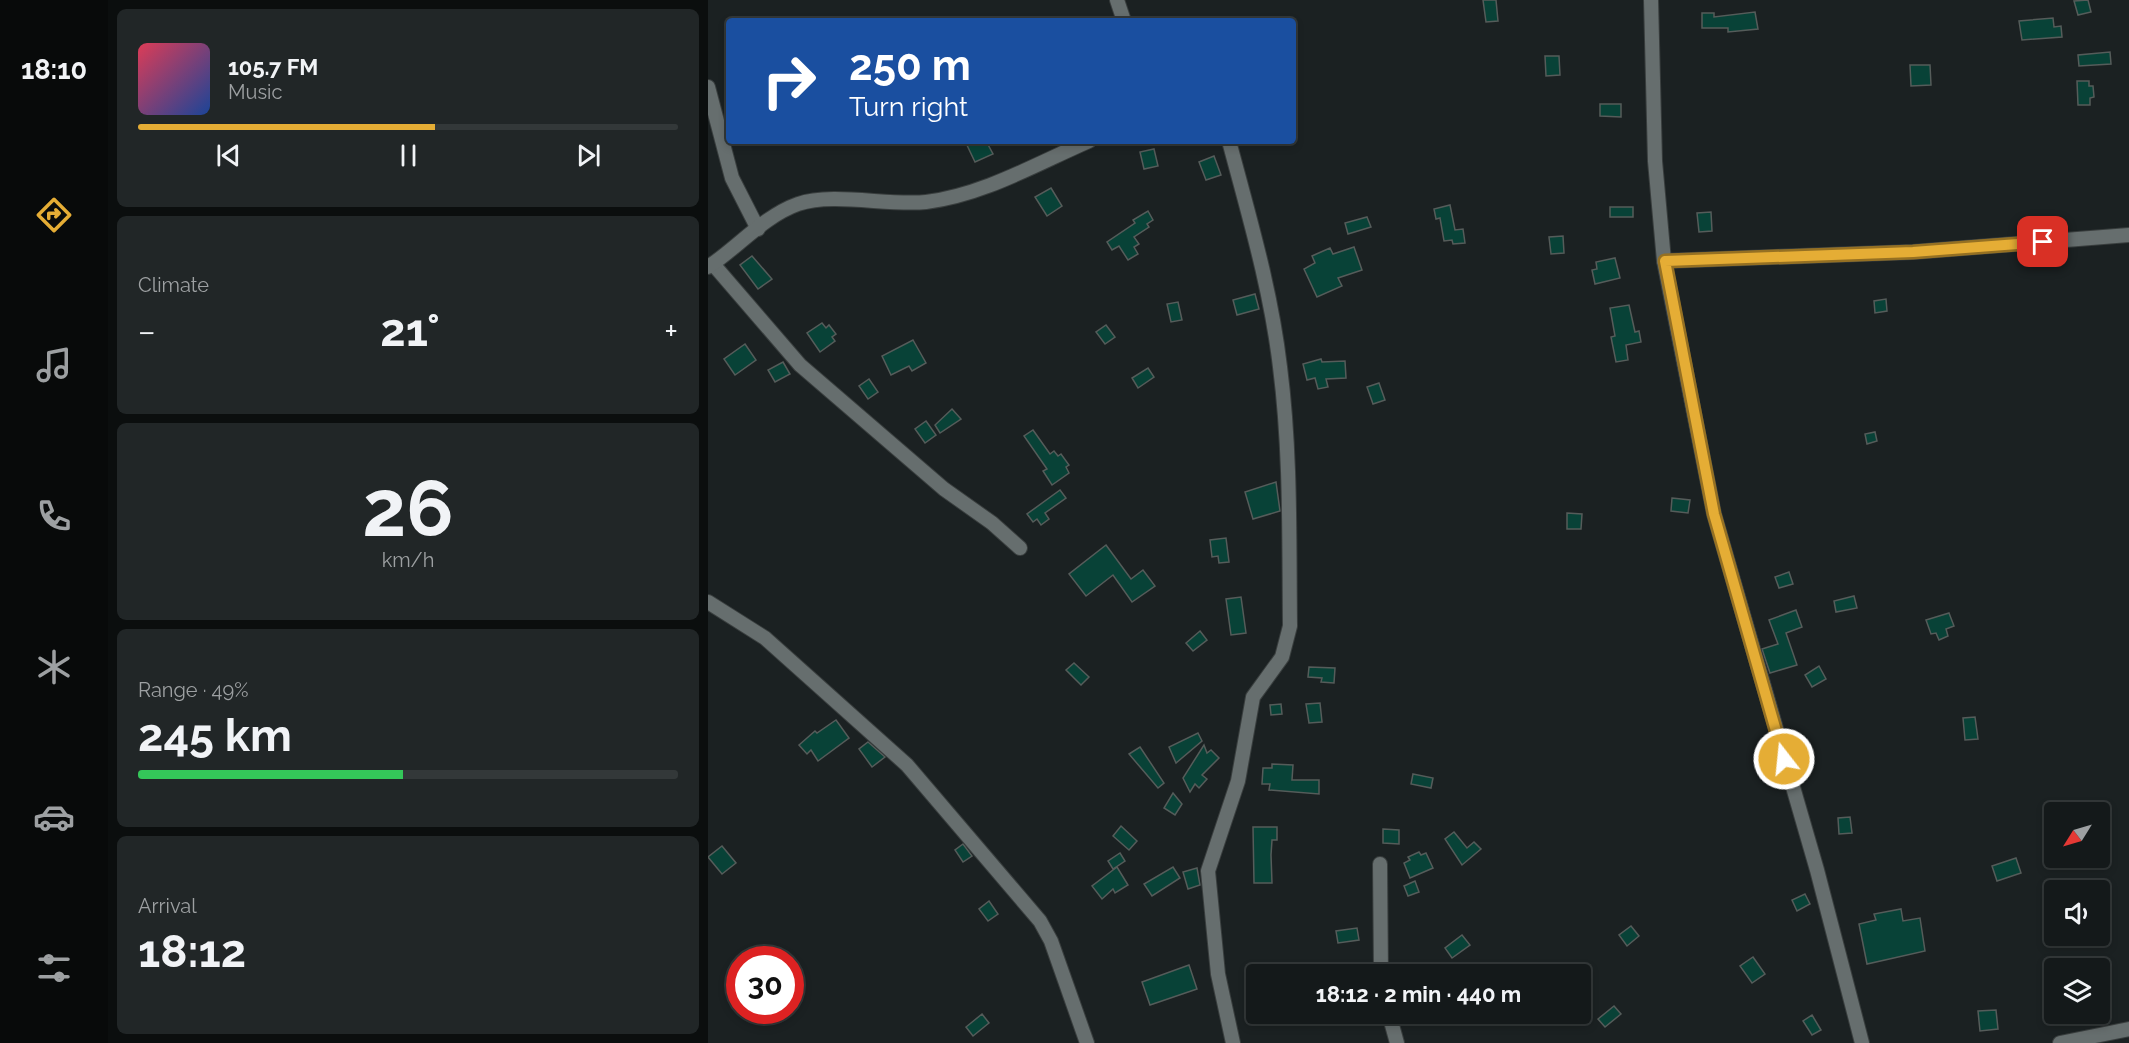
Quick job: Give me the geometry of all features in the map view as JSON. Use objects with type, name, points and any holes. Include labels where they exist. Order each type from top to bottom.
[{"type":"street","points":[[1116,0],[1123,18]]},
{"type":"street","points":[[1651,0],[1655,161],[1665,261],[1714,514],[1817,870],[1862,1043]]},
{"type":"street","points":[[708,87],[732,178],[758,229]]},
{"type":"street","points":[[1020,548],[992,523],[944,489],[800,365],[710,266],[758,229],[798,204],[817,201],[923,202],[946,199],[992,185],[1082,144]]},
{"type":"street","points":[[1230,144],[1254,228],[1280,366],[1286,431],[1290,626],[1282,657],[1253,697],[1238,781],[1208,871],[1218,974],[1233,1043]]},
{"type":"street","points":[[1665,261],[1913,252],[2129,235]]},
{"type":"street","points":[[708,602],[765,638],[908,765],[1040,921],[1051,941],[1087,1043]]},
{"type":"street","points":[[1380,864],[1381,964]]},
{"type":"street","points":[[1392,1024],[1397,1043]]},
{"type":"street","points":[[2060,1043],[2115,1038],[2129,1029]]},
{"type":"building","points":[[1483,0],[1496,0],[1498,21],[1486,22]]},
{"type":"building","points":[[2088,0],[2091,12],[2078,15],[2074,1]]},
{"type":"building","points":[[1755,12],[1758,29],[1728,32],[1728,28],[1702,28],[1702,13],[1714,13],[1714,17]]},
{"type":"building","points":[[2053,18],[2054,27],[2061,26],[2062,37],[2022,40],[2019,21]]},
{"type":"building","points":[[2110,52],[2111,64],[2079,66],[2078,55]]},
{"type":"building","points":[[1545,56],[1559,56],[1560,75],[1546,76]]},
{"type":"building","points":[[1910,65],[1930,65],[1931,85],[1911,86]]},
{"type":"building","points":[[2077,81],[2089,81],[2089,86],[2093,86],[2094,97],[2090,98],[2090,105],[2078,105]]},
{"type":"building","points":[[1600,104],[1621,104],[1621,117],[1600,116]]},
{"type":"building","points":[[966,144],[988,144],[993,154],[975,162]]},
{"type":"building","points":[[1154,149],[1158,166],[1144,169],[1140,152]]},
{"type":"building","points":[[1214,156],[1221,175],[1206,180],[1199,162]]},
{"type":"building","points":[[1051,188],[1062,206],[1047,216],[1035,197]]},
{"type":"building","points":[[1450,205],[1455,230],[1463,229],[1465,243],[1453,244],[1452,240],[1444,241],[1440,218],[1436,219],[1434,209]]},
{"type":"building","points":[[1610,207],[1633,207],[1633,217],[1610,217]]},
{"type":"building","points":[[1148,211],[1153,220],[1147,224],[1149,227],[1134,237],[1139,244],[1134,247],[1138,254],[1128,260],[1119,246],[1112,250],[1107,242],[1135,223],[1133,220]]},
{"type":"building","points":[[1711,212],[1712,231],[1699,232],[1697,213]]},
{"type":"building","points":[[1367,217],[1371,227],[1348,234],[1345,223]]},
{"type":"building","points":[[1563,236],[1564,253],[1551,254],[1549,237]]},
{"type":"building","points":[[1354,247],[1362,270],[1338,278],[1342,286],[1317,297],[1304,269],[1315,263],[1312,256],[1330,248],[1333,254]]},
{"type":"building","points":[[752,256],[772,279],[758,289],[740,265]]},
{"type":"building","points":[[1615,258],[1620,278],[1595,284],[1592,270],[1597,269],[1596,262]]},
{"type":"building","points":[[1255,294],[1259,309],[1237,315],[1233,300]]},
{"type":"building","points":[[1886,299],[1887,311],[1875,313],[1874,301]]},
{"type":"building","points":[[1178,302],[1182,320],[1171,322],[1167,304]]},
{"type":"building","points":[[1629,305],[1635,332],[1639,331],[1641,342],[1626,345],[1628,360],[1616,362],[1611,337],[1615,336],[1610,308]]},
{"type":"building","points":[[822,323],[826,328],[829,325],[836,334],[832,337],[835,341],[820,352],[807,333]]},
{"type":"building","points":[[1106,325],[1115,337],[1105,344],[1096,332]]},
{"type":"building","points":[[913,340],[926,363],[912,371],[909,366],[891,375],[882,356]]},
{"type":"building","points":[[745,344],[756,360],[735,375],[724,359]]},
{"type":"building","points":[[1321,359],[1322,362],[1345,361],[1346,378],[1326,379],[1328,387],[1318,389],[1315,378],[1307,380],[1303,364]]},
{"type":"building","points":[[783,362],[790,374],[775,382],[768,370]]},
{"type":"building","points":[[1148,368],[1154,377],[1138,388],[1132,378]]},
{"type":"building","points":[[869,379],[878,392],[868,399],[859,386]]},
{"type":"building","points":[[1379,383],[1385,400],[1373,404],[1367,387]]},
{"type":"building","points":[[952,409],[961,419],[940,433],[935,425]]},
{"type":"building","points":[[926,421],[936,435],[925,443],[915,429]]},
{"type":"building","points":[[1033,430],[1050,454],[1054,451],[1058,456],[1061,454],[1069,465],[1066,467],[1069,473],[1052,485],[1043,471],[1047,469],[1024,436]]},
{"type":"building","points":[[1875,432],[1877,441],[1867,444],[1865,434]]},
{"type":"building","points":[[1276,482],[1280,511],[1253,519],[1245,492]]},
{"type":"building","points":[[1060,490],[1066,498],[1045,513],[1049,519],[1041,525],[1037,519],[1033,522],[1027,514]]},
{"type":"building","points":[[1672,498],[1690,500],[1688,513],[1671,511]]},
{"type":"building","points":[[1567,513],[1582,514],[1581,529],[1567,529]]},
{"type":"building","points":[[1226,538],[1229,562],[1219,563],[1218,556],[1212,557],[1210,540]]},
{"type":"building","points":[[1106,545],[1131,579],[1143,570],[1155,586],[1132,602],[1113,575],[1086,596],[1069,574]]},
{"type":"building","points":[[1789,572],[1793,584],[1779,588],[1775,577]]},
{"type":"building","points":[[1854,596],[1857,608],[1836,612],[1834,601]]},
{"type":"building","points":[[1241,597],[1246,633],[1231,635],[1226,599]]},
{"type":"building","points":[[1796,610],[1802,627],[1786,633],[1797,665],[1770,673],[1762,649],[1778,644],[1769,620]]},
{"type":"building","points":[[1949,613],[1954,626],[1946,629],[1948,636],[1939,640],[1936,633],[1931,634],[1926,620]]},
{"type":"building","points":[[1200,631],[1207,640],[1193,651],[1186,643]]},
{"type":"building","points":[[1074,663],[1089,677],[1081,685],[1066,670]]},
{"type":"building","points":[[1819,666],[1826,679],[1812,687],[1805,675]]},
{"type":"building","points":[[1309,667],[1335,668],[1334,683],[1321,682],[1322,678],[1308,677]]},
{"type":"building","points":[[1320,703],[1322,722],[1309,723],[1306,704]]},
{"type":"building","points":[[1281,704],[1282,714],[1271,715],[1270,705]]},
{"type":"building","points":[[1975,717],[1978,739],[1965,740],[1963,718]]},
{"type":"building","points":[[836,720],[849,738],[818,761],[811,750],[807,754],[799,745],[815,731],[817,733]]},
{"type":"building","points":[[1198,733],[1202,741],[1176,763],[1169,747]]},
{"type":"building","points":[[868,742],[885,757],[872,767],[859,749]]},
{"type":"building","points":[[1204,745],[1207,753],[1211,750],[1219,758],[1202,775],[1207,779],[1199,788],[1195,784],[1190,792],[1183,778]]},
{"type":"building","points":[[1140,747],[1164,783],[1158,788],[1129,754]]},
{"type":"building","points":[[1272,764],[1293,765],[1292,780],[1319,780],[1319,794],[1269,790],[1270,784],[1262,784],[1263,768],[1272,768]]},
{"type":"building","points":[[1413,774],[1433,778],[1431,788],[1411,784]]},
{"type":"building","points":[[1173,793],[1182,804],[1175,815],[1164,808]]},
{"type":"building","points":[[1850,817],[1852,833],[1839,834],[1838,818]]},
{"type":"building","points":[[1121,826],[1137,841],[1129,850],[1113,836]]},
{"type":"building","points":[[1253,827],[1277,827],[1277,840],[1272,840],[1272,883],[1254,883]]},
{"type":"building","points":[[1383,829],[1399,830],[1399,844],[1383,843]]},
{"type":"building","points":[[1454,832],[1467,848],[1474,842],[1481,849],[1462,865],[1445,839]]},
{"type":"building","points":[[963,844],[972,856],[963,862],[955,850]]},
{"type":"building","points":[[722,846],[736,863],[722,874],[708,857]]},
{"type":"building","points":[[1419,852],[1421,855],[1426,853],[1433,868],[1410,878],[1404,863],[1410,860],[1408,857]]},
{"type":"building","points":[[1120,853],[1125,861],[1113,869],[1108,861]]},
{"type":"building","points":[[2016,858],[2021,873],[1997,881],[1992,866]]},
{"type":"building","points":[[1117,867],[1128,885],[1115,893],[1113,889],[1102,899],[1092,886]]},
{"type":"building","points":[[1173,867],[1180,878],[1152,896],[1144,884]]},
{"type":"building","points":[[1197,868],[1200,885],[1188,889],[1183,872]]},
{"type":"building","points":[[1415,881],[1419,892],[1408,896],[1404,886]]},
{"type":"building","points":[[1805,894],[1810,904],[1797,911],[1792,900]]},
{"type":"building","points":[[989,901],[998,914],[988,921],[979,909]]},
{"type":"building","points":[[1901,909],[1903,921],[1920,918],[1925,951],[1867,964],[1859,924],[1876,920],[1874,914]]},
{"type":"building","points":[[1631,926],[1639,936],[1627,946],[1619,935]]},
{"type":"building","points":[[1357,928],[1359,940],[1338,943],[1336,931]]},
{"type":"building","points":[[1462,935],[1470,945],[1452,958],[1445,948]]},
{"type":"building","points":[[1753,957],[1765,974],[1752,983],[1740,966]]},
{"type":"building","points":[[1189,965],[1197,989],[1150,1005],[1142,982]]},
{"type":"building","points":[[1614,1006],[1621,1014],[1605,1027],[1598,1019]]},
{"type":"building","points":[[1996,1010],[1998,1029],[1980,1031],[1978,1011]]},
{"type":"building","points":[[982,1014],[989,1023],[973,1036],[966,1027]]},
{"type":"building","points":[[1812,1015],[1821,1030],[1812,1035],[1803,1021]]},
{"type":"route","points":[[1784,759],[1714,514],[1671,304],[1665,261],[1913,252],[2043,242]]}]
